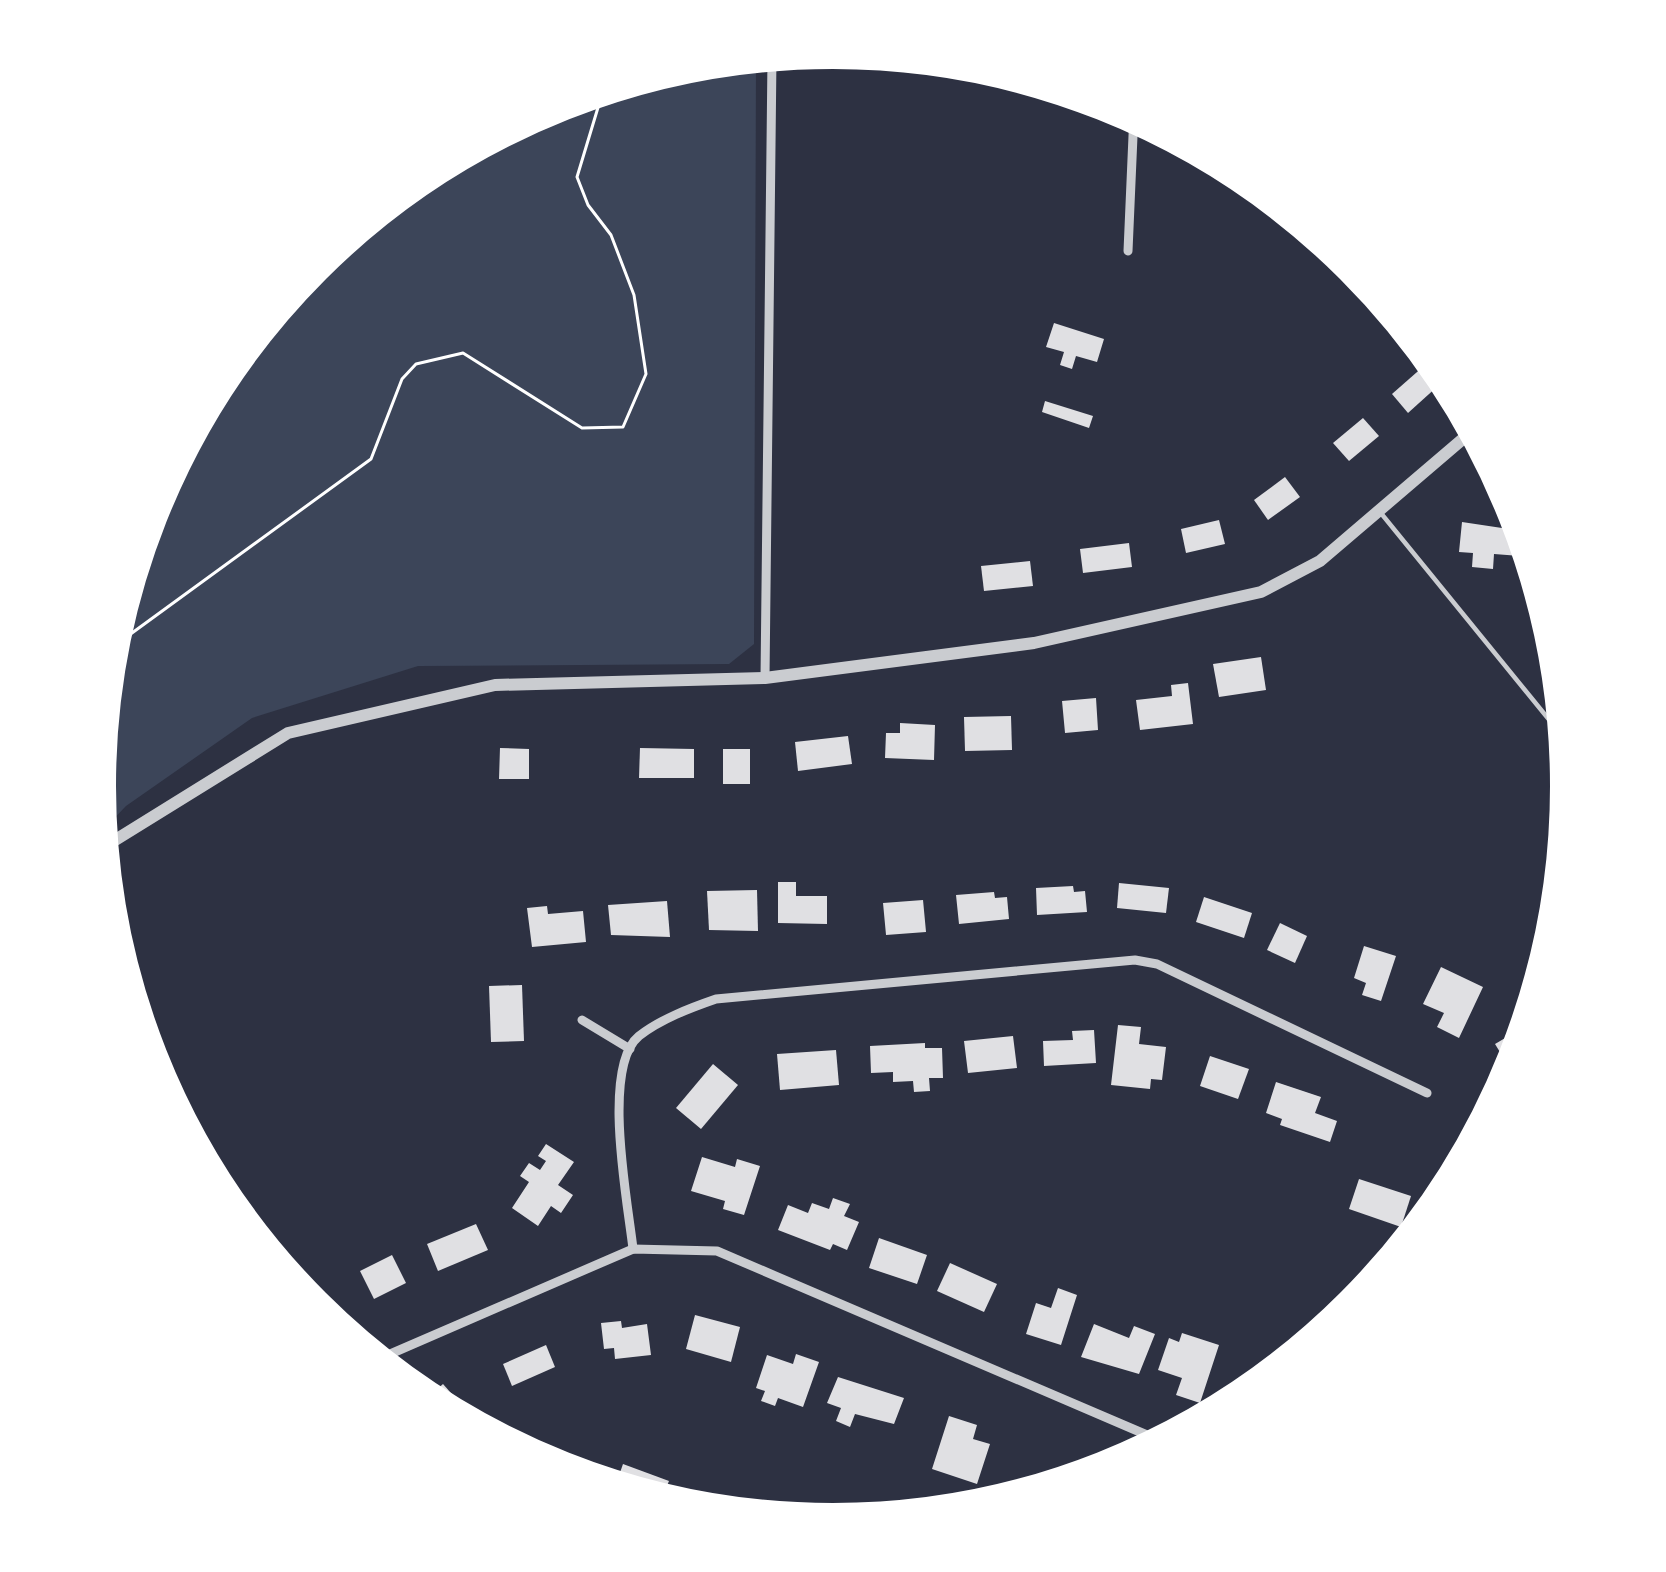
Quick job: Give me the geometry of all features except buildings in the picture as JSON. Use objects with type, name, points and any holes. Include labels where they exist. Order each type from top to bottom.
[{"type":"street","points":[[765,678],[772,69]]},
{"type":"street","points":[[1128,251],[1133,132]]},
{"type":"street","points":[[116,840],[289,733],[495,685],[765,678],[1034,643],[1261,592],[1321,561],[1464,439]]},
{"type":"street","points":[[633,1249],[619,1099],[630,1049],[636,1038],[686,1009],[716,999],[1135,960],[1157,964],[1427,1094]]},
{"type":"street","points":[[582,1020],[630,1049]]},
{"type":"street","points":[[391,1354],[633,1249],[717,1251],[1146,1434]]},
{"type":"lane","points":[[1380,512],[1549,720]]},
{"type":"path","points":[[130,635],[371,459],[402,379],[416,364],[463,353],[582,428],[623,427],[646,374],[634,296],[611,236],[588,205],[577,177],[599,105]]},
{"type":"shaded area","points":[[756,71],[754,644],[729,664],[418,666],[252,718],[114,818],[119,692],[151,555],[209,426],[292,311],[395,215],[473,162],[515,140],[647,91]]}]
